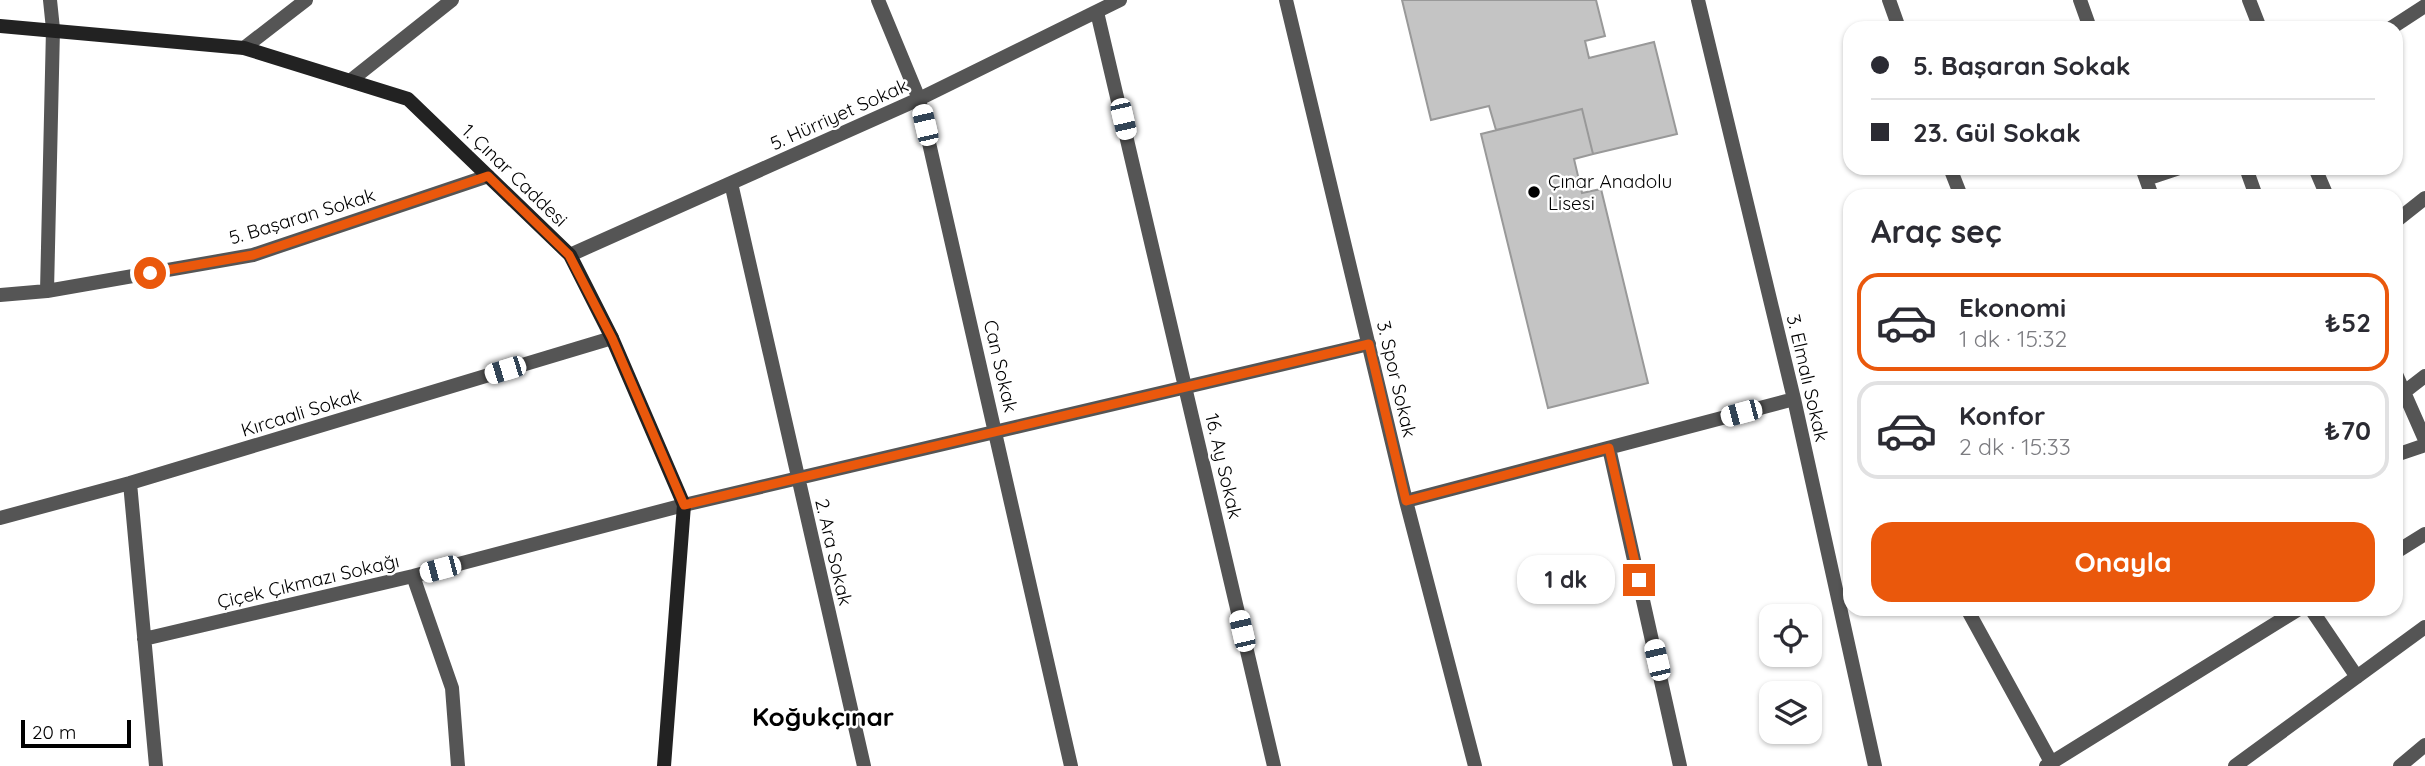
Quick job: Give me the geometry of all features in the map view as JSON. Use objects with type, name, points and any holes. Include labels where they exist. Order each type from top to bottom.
[{"type":"main road","name":"1. Çınar Caddesi","points":[[0,26],[244,48],[408,99],[569,255],[612,338],[684,505],[664,766]]},
{"type":"street","points":[[47,291],[53,29],[50,0]]},
{"type":"street","points":[[244,48],[306,0]]},
{"type":"street","points":[[350,81],[452,0]]},
{"type":"street","name":"Can Sokak","points":[[878,0],[919,99],[1071,766]]},
{"type":"street","name":"5. Hürriyet Sokak","points":[[569,255],[919,99],[1120,0]]},
{"type":"street","name":"3. Spor Sokak","points":[[1286,0],[1406,501],[1475,766]]},
{"type":"street","name":"3. Elmalı Sokak","points":[[1698,0],[1794,400],[1875,766]]},
{"type":"street","points":[[1889,0],[1896,21]]},
{"type":"street","points":[[2080,0],[2088,21]]},
{"type":"street","points":[[2249,0],[2257,21]]},
{"type":"street","points":[[2402,21],[2425,6]]},
{"type":"street","name":"16. Ay Sokak","points":[[1097,12],[1273,766]]},
{"type":"street","name":"5. Başaran Sokak","points":[[0,295],[47,291],[253,255],[488,176]]},
{"type":"street","name":"2. Ara Sokak","points":[[730,183],[864,766]]},
{"type":"street","points":[[2403,215],[2425,198]]},
{"type":"street","name":"Kırcaali Sokak","points":[[0,518],[130,483],[612,338]]},
{"type":"street","name":"Çiçek Çıkmazı Sokağı","points":[[144,639],[414,576],[684,505],[1187,389],[1369,344]]},
{"type":"street","points":[[2403,452],[2425,442],[2403,393],[2425,376]]},
{"type":"street","points":[[1406,501],[1794,400]]},
{"type":"street","points":[[1609,448],[1681,766]]},
{"type":"street","points":[[130,483],[156,766]]},
{"type":"street","points":[[2403,548],[2425,534]]},
{"type":"street","points":[[414,576],[452,688],[458,766]]},
{"type":"street","points":[[1971,616],[2049,764],[2288,616]]},
{"type":"street","points":[[2316,616],[2357,677]]},
{"type":"street","points":[[2235,766],[2425,627]]},
{"type":"street","points":[[2400,766],[2425,745]]},
{"type":"building","points":[[1402,0],[1596,0],[1605,36],[1585,41],[1589,58],[1654,42],[1677,134],[1593,154],[1582,109],[1496,130],[1489,106],[1431,120]]},
{"type":"building","points":[[1582,109],[1593,154],[1574,159],[1582,193],[1601,189],[1648,383],[1548,408],[1481,134]]},
{"type":"place","name":"Çınar Anadolu Lisesi","points":[[1534,192]]},
{"type":"district","name":"Koğukçınar","points":[[823,716]]},
{"type":"route","points":[[150,273],[253,255],[488,176],[569,255],[612,338],[684,505],[1187,389],[1369,344],[1406,501],[1609,448],[1639,580]]}]
